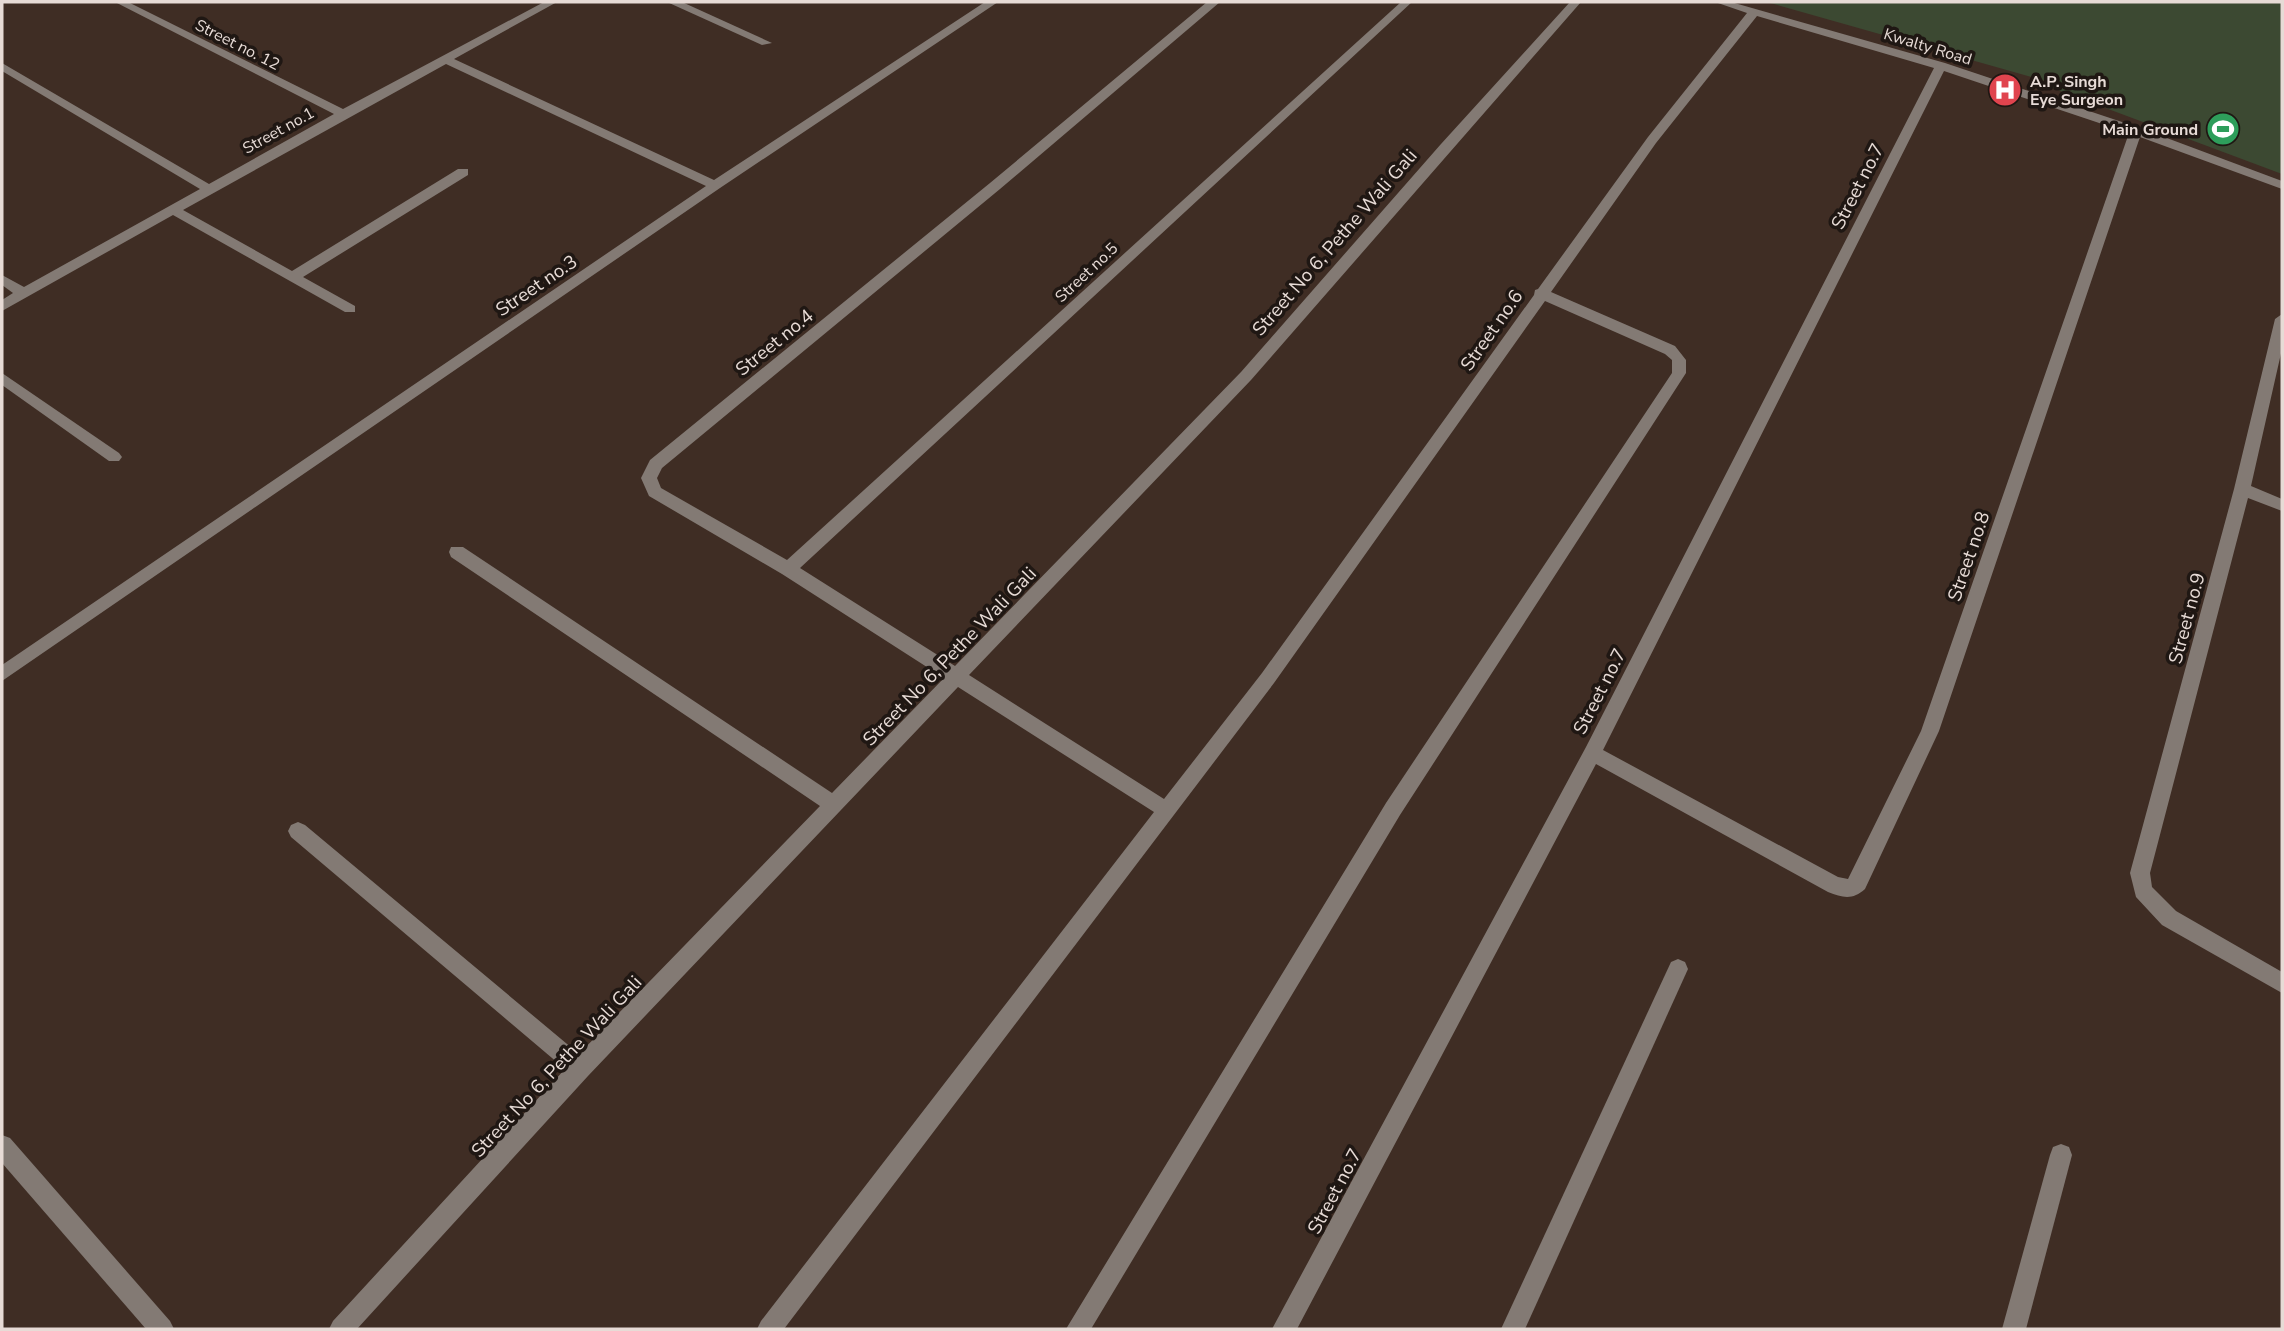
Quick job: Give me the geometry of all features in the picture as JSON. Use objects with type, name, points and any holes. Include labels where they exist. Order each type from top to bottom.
[{"type":"street","name":"Street no. 12","points":[[120,2],[343,114]]},
{"type":"street","name":"Street no.1","points":[[2,306],[343,114],[552,2]]},
{"type":"street","points":[[673,2],[766,43]]},
{"type":"street","name":"Street no.3","points":[[2,674],[715,185],[992,2]]},
{"type":"street","name":"Street no.4","points":[[1166,810],[788,569],[655,492],[649,478],[656,464],[1214,2]]},
{"type":"street","name":"Street no.5","points":[[788,569],[1407,2]]},
{"type":"street","name":"Street No 6, Pethe Wali Gali","points":[[341,1329],[580,1068],[1246,376],[1408,189],[1576,2]]},
{"type":"street","name":"Kwalty Road","points":[[1720,2],[1941,66],[2136,131],[2282,185]]},
{"type":"street","name":"Street no.6","points":[[769,1329],[1268,678],[1540,293],[1652,140],[1754,12]]},
{"type":"street","points":[[445,59],[715,185]]},
{"type":"street","points":[[2,66],[209,189]]},
{"type":"street","name":"Street no.7","points":[[1284,1329],[1592,753],[1941,66]]},
{"type":"street","name":"Street no.8","points":[[1592,753],[1835,886],[1851,889],[1858,883],[1930,731],[2136,131]]},
{"type":"street","points":[[292,277],[463,172]]},
{"type":"street","points":[[174,210],[350,309]]},
{"type":"street","points":[[2,279],[24,294]]},
{"type":"street","points":[[1078,1329],[1393,809],[1679,373],[1679,355],[1540,293]]},
{"type":"street","name":"Street no.9","points":[[2282,319],[2242,489],[2140,873],[2143,891],[2169,918],[2282,983]]},
{"type":"street","points":[[2,378],[114,457]]},
{"type":"street","points":[[2242,489],[2282,505]]},
{"type":"street","points":[[457,552],[834,805]]},
{"type":"street","points":[[298,831],[580,1068]]},
{"type":"street","points":[[1513,1329],[1678,969]]},
{"type":"street","points":[[2,1146],[162,1329]]},
{"type":"street","points":[[2014,1329],[2061,1155]]},
{"type":"green space","name":"Main Ground","points":[[1767,2],[2282,2],[2282,174],[2044,85],[2045,81]]},
{"type":"place","name":"A.P. Singh Eye Surgeon","points":[[2005,90]]},
{"type":"place","name":"Main Ground","points":[[2223,129]]}]
